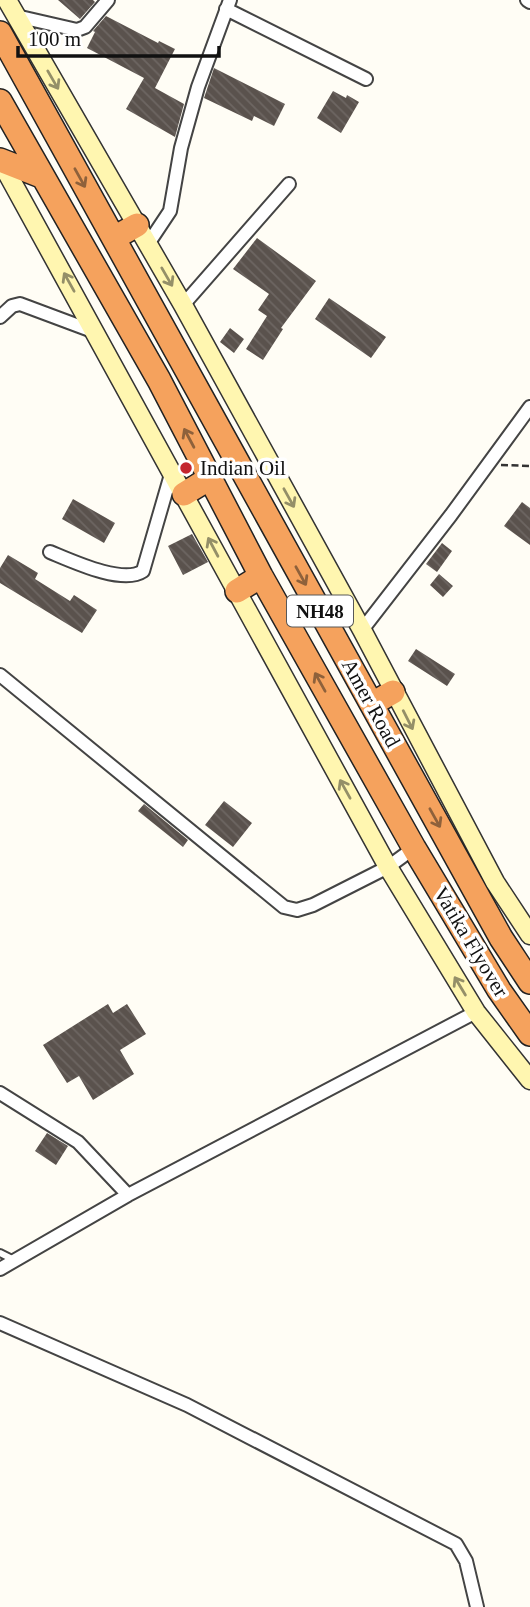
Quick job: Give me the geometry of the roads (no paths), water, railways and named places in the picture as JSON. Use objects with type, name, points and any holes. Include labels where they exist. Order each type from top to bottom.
[{"type":"highway","name":"NH48","points":[[8,25],[114,238]]},
{"type":"highway","name":"NH48","points":[[0,101],[159,380],[261,576],[414,848]]},
{"type":"highway","points":[[0,160],[41,176]]},
{"type":"highway","points":[[114,238],[142,234]]},
{"type":"highway","name":"Amer Road","points":[[114,238],[501,938],[530,982]]},
{"type":"highway","points":[[184,494],[210,478]]},
{"type":"highway","points":[[236,591],[261,576]]},
{"type":"highway","points":[[372,704],[393,692]]},
{"type":"highway","name":"Vatika Flyover","points":[[414,848],[499,990],[530,1034]]},
{"type":"street","points":[[7,0],[8,25],[142,234],[183,305],[362,630],[495,882],[529,930]]},
{"type":"street","points":[[8,25],[77,30],[85,27],[108,0]]},
{"type":"street","points":[[142,234],[170,211],[181,148],[198,87],[228,5],[366,79]]},
{"type":"street","points":[[0,160],[388,867],[476,1012],[530,1080]]},
{"type":"street","points":[[183,305],[289,184]]},
{"type":"street","points":[[0,317],[12,306],[20,304],[96,332]]},
{"type":"street","points":[[362,630],[530,407]]},
{"type":"street","points":[[50,552],[77,563],[130,577],[143,571],[172,470]]},
{"type":"street","points":[[0,675],[284,907],[297,910],[313,905],[388,867],[414,848]]},
{"type":"street","points":[[0,1269],[128,1195],[476,1012]]},
{"type":"street","points":[[0,1094],[78,1142],[128,1195]]},
{"type":"street","points":[[0,1323],[187,1405],[456,1544],[466,1561],[477,1607]]},
{"type":"lane","points":[[0,1253],[15,1261]]},
{"type":"place","name":"Indian Oil","points":[[186,468]]}]
